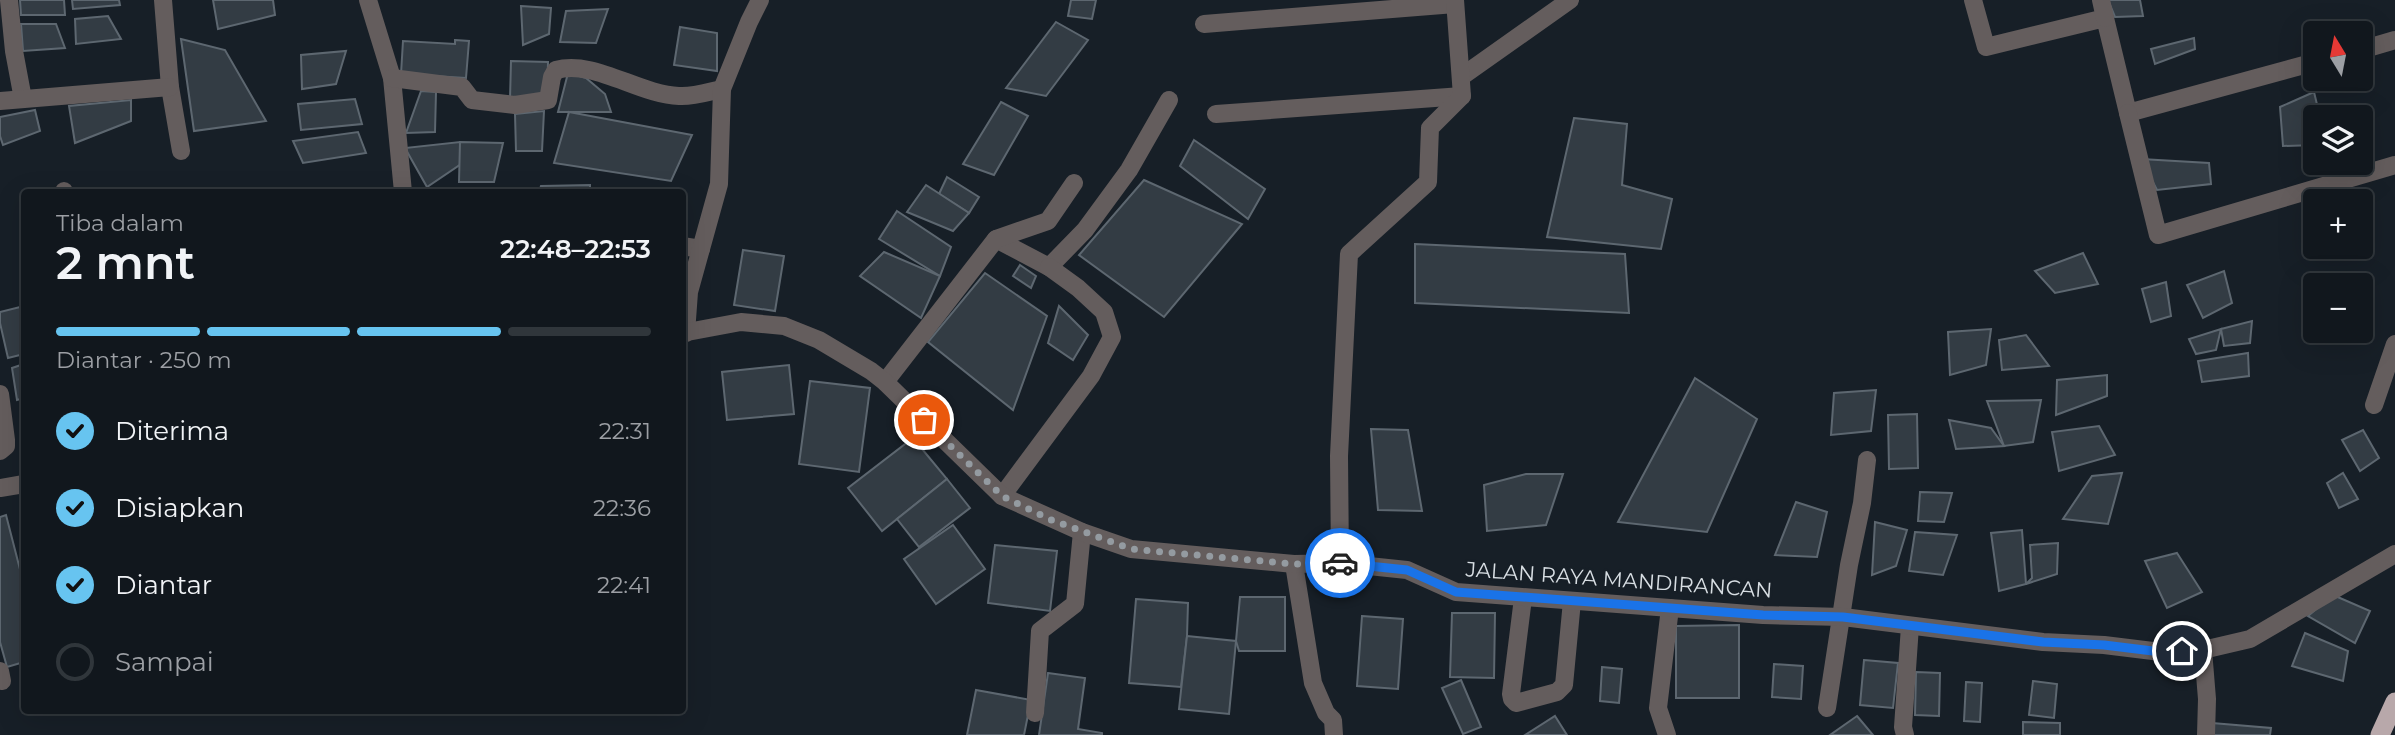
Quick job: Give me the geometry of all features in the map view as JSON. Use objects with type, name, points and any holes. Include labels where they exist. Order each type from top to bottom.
[{"type":"highway","points":[[2380,735],[2395,702]]},
{"type":"street","points":[[9,0],[14,51],[23,99]]},
{"type":"street","points":[[163,0],[170,87],[181,151]]},
{"type":"street","points":[[368,0],[392,78],[402,189]]},
{"type":"street","points":[[686,317],[689,292],[719,184],[722,89],[760,0]]},
{"type":"street","points":[[1461,77],[1570,0]]},
{"type":"street","points":[[1973,0],[1986,47],[2105,18]]},
{"type":"street","points":[[2101,0],[2158,235],[2395,165]]},
{"type":"street","points":[[1204,24],[1455,2],[1462,96],[1430,128],[1428,182],[1349,254],[1339,456],[1340,563]]},
{"type":"street","points":[[2373,46],[2395,40]]},
{"type":"street","points":[[2129,113],[2303,65]]},
{"type":"street","points":[[392,78],[462,87],[472,100],[516,105],[548,100],[552,77],[556,70],[565,68],[613,75],[634,86],[677,96],[722,89]]},
{"type":"street","points":[[0,101],[170,87]]},
{"type":"street","points":[[1216,114],[1462,96]]},
{"type":"street","points":[[1049,267],[1084,230],[1129,170],[1169,100]]},
{"type":"street","points":[[885,382],[996,239],[1048,221],[1074,183]]},
{"type":"street","points":[[996,239],[1049,267],[1078,288],[1104,312],[1112,337],[1091,376],[1002,496]]},
{"type":"street","points":[[686,247],[701,249]]},
{"type":"street","name":"JALAN RAYA MANDIRANCAN","points":[[686,333],[741,322],[785,326],[819,340],[885,382],[1002,496],[1082,532],[1131,549],[1294,564],[1340,563],[1407,570],[1456,592],[1670,608],[1843,617],[2043,642],[2104,645],[2161,652],[2203,650],[2250,639],[2395,554]]},
{"type":"street","points":[[2374,405],[2395,344]]},
{"type":"street","points":[[0,394],[6,446],[0,451]]},
{"type":"street","points":[[1828,708],[1867,460]]},
{"type":"street","points":[[0,488],[21,484]]},
{"type":"street","points":[[1035,713],[1040,631],[1075,604],[1082,532]]},
{"type":"street","points":[[1294,564],[1313,683],[1326,713],[1333,720],[1334,735]]},
{"type":"street","points":[[1523,598],[1511,694],[1516,703],[1557,692],[1564,685],[1572,601]]},
{"type":"street","points":[[1667,735],[1658,708],[1670,608]]},
{"type":"street","points":[[1905,735],[1910,626]]},
{"type":"street","points":[[2203,650],[2207,699],[2206,735]]},
{"type":"building","points":[[20,0],[64,0],[65,15],[21,15]]},
{"type":"building","points":[[72,0],[119,0],[120,5],[73,9]]},
{"type":"building","points":[[213,0],[273,0],[275,15],[218,29]]},
{"type":"building","points":[[1071,0],[1096,0],[1092,19],[1068,16]]},
{"type":"building","points":[[2108,0],[2140,0],[2143,16],[2115,17]]},
{"type":"building","points":[[521,6],[551,8],[549,34],[523,45]]},
{"type":"building","points":[[608,9],[596,43],[560,42],[566,11]]},
{"type":"building","points":[[108,16],[121,39],[76,44],[75,19]]},
{"type":"building","points":[[1056,22],[1088,40],[1046,96],[1006,88]]},
{"type":"building","points":[[21,24],[56,24],[65,48],[23,51]]},
{"type":"building","points":[[680,27],[717,33],[717,71],[674,65]]},
{"type":"building","points":[[2194,38],[2195,49],[2155,64],[2151,49]]},
{"type":"building","points":[[181,39],[225,50],[266,121],[194,131]]},
{"type":"building","points":[[455,40],[469,41],[466,78],[401,74],[403,41],[455,44]]},
{"type":"building","points":[[346,51],[336,84],[302,89],[301,55]]},
{"type":"building","points":[[511,61],[548,62],[547,100],[510,99]]},
{"type":"building","points":[[568,73],[586,78],[605,94],[611,112],[558,112]]},
{"type":"building","points":[[421,91],[436,92],[435,132],[406,133]]},
{"type":"building","points":[[2314,92],[2317,105],[2303,105],[2303,145],[2283,146],[2280,107]]},
{"type":"building","points":[[355,99],[362,124],[301,130],[298,104]]},
{"type":"building","points":[[131,100],[131,121],[75,143],[69,106]]},
{"type":"building","points":[[1001,102],[1028,116],[994,175],[963,164]]},
{"type":"building","points":[[35,110],[40,131],[3,145],[0,117]]},
{"type":"building","points":[[544,111],[542,151],[516,151],[515,114]]},
{"type":"building","points":[[569,112],[692,135],[671,181],[554,163]]},
{"type":"building","points":[[1574,118],[1627,124],[1622,185],[1672,199],[1661,249],[1547,237]]},
{"type":"building","points":[[358,132],[366,153],[303,163],[293,141]]},
{"type":"building","points":[[1194,140],[1265,189],[1248,219],[1180,166]]},
{"type":"building","points":[[460,142],[464,162],[427,187],[405,148]]},
{"type":"building","points":[[460,142],[503,143],[494,182],[459,182]]},
{"type":"building","points":[[2141,159],[2209,163],[2211,184],[2157,190]]},
{"type":"building","points":[[947,177],[979,197],[969,213],[939,194]]},
{"type":"building","points":[[1144,180],[1242,224],[1164,317],[1079,255]]},
{"type":"building","points":[[590,185],[590,189],[540,189],[541,186]]},
{"type":"building","points":[[926,185],[969,213],[953,231],[907,212]]},
{"type":"building","points":[[897,211],[951,247],[940,276],[879,239]]},
{"type":"building","points":[[1415,244],[1625,254],[1629,313],[1415,303]]},
{"type":"building","points":[[743,250],[784,256],[775,311],[734,305]]},
{"type":"building","points":[[884,252],[940,276],[921,318],[860,276]]},
{"type":"building","points":[[2083,253],[2098,284],[2055,293],[2035,271]]},
{"type":"building","points":[[1020,265],[1036,276],[1031,288],[1013,276]]},
{"type":"building","points":[[2224,271],[2232,303],[2203,318],[2187,285]]},
{"type":"building","points":[[985,273],[1047,316],[1013,410],[928,342]]},
{"type":"building","points":[[2166,282],[2171,316],[2151,322],[2142,289]]},
{"type":"building","points":[[1059,306],[1088,335],[1073,360],[1048,343]]},
{"type":"building","points":[[21,307],[21,355],[8,358],[0,312]]},
{"type":"building","points":[[2252,321],[2250,343],[2224,346],[2221,329]]},
{"type":"building","points":[[1991,329],[1986,365],[1950,375],[1948,332]]},
{"type":"building","points":[[2221,329],[2216,350],[2196,354],[2189,339]]},
{"type":"building","points":[[2026,335],[2049,366],[2002,370],[1999,340]]},
{"type":"building","points":[[2248,353],[2249,376],[2202,382],[2198,361]]},
{"type":"building","points":[[21,365],[21,399],[17,400],[12,368]]},
{"type":"building","points":[[789,365],[794,414],[727,420],[722,372]]},
{"type":"building","points":[[2107,375],[2107,396],[2056,415],[2057,380]]},
{"type":"building","points":[[1695,378],[1757,419],[1707,532],[1618,522]]},
{"type":"building","points":[[810,381],[870,388],[859,472],[799,464]]},
{"type":"building","points":[[1876,390],[1871,431],[1831,435],[1834,393]]},
{"type":"building","points":[[2041,400],[2033,442],[2004,446],[1987,401]]},
{"type":"building","points":[[1917,414],[1918,468],[1889,469],[1888,415]]},
{"type":"building","points":[[1949,420],[1991,428],[2004,446],[1956,449]]},
{"type":"building","points":[[2099,426],[2115,455],[2059,471],[2052,432]]},
{"type":"building","points":[[1371,429],[1408,430],[1422,511],[1378,510]]},
{"type":"building","points":[[2363,430],[2379,458],[2360,471],[2342,440]]},
{"type":"building","points":[[913,438],[947,479],[882,531],[848,488]]},
{"type":"building","points":[[2122,473],[2108,524],[2063,519],[2092,476]]},
{"type":"building","points":[[2343,473],[2358,499],[2339,508],[2327,483]]},
{"type":"building","points":[[1526,474],[1563,474],[1546,525],[1487,531],[1484,485]]},
{"type":"building","points":[[947,479],[970,508],[919,547],[897,519]]},
{"type":"building","points":[[1920,492],[1952,493],[1944,522],[1918,521]]},
{"type":"building","points":[[1796,502],[1827,512],[1817,557],[1775,555]]},
{"type":"building","points":[[6,515],[21,573],[21,663],[7,667],[0,642],[0,517]]},
{"type":"building","points":[[1875,522],[1907,530],[1896,566],[1872,575]]},
{"type":"building","points":[[953,525],[985,569],[936,604],[904,559]]},
{"type":"building","points":[[2022,530],[2026,584],[1999,591],[1991,533]]},
{"type":"building","points":[[1915,532],[1957,535],[1943,575],[1909,571]]},
{"type":"building","points":[[2058,543],[2057,574],[2026,584],[2032,578],[2030,545]]},
{"type":"building","points":[[995,545],[1057,551],[1050,611],[988,603]]},
{"type":"building","points":[[2177,553],[2202,592],[2167,608],[2145,561]]},
{"type":"building","points":[[2333,595],[2370,611],[2355,643],[2308,616]]},
{"type":"building","points":[[1240,597],[1285,597],[1285,651],[1239,651],[1236,641]]},
{"type":"building","points":[[1136,599],[1188,603],[1181,687],[1129,683]]},
{"type":"building","points":[[1452,613],[1495,613],[1494,678],[1450,677]]},
{"type":"building","points":[[1362,616],[1403,619],[1398,689],[1357,686]]},
{"type":"building","points":[[1739,625],[1739,698],[1676,698],[1676,626]]},
{"type":"building","points":[[2305,633],[2348,651],[2343,681],[2292,666]]},
{"type":"building","points":[[1187,636],[1236,641],[1229,714],[1179,709]]},
{"type":"building","points":[[1864,660],[1898,663],[1893,708],[1860,705]]},
{"type":"building","points":[[1774,664],[1803,666],[1801,699],[1772,697]]},
{"type":"building","points":[[1602,667],[1622,669],[1619,703],[1600,701]]},
{"type":"building","points":[[1916,672],[1940,673],[1939,716],[1915,715]]},
{"type":"building","points":[[1048,673],[1085,678],[1078,729],[1102,735],[1039,735]]},
{"type":"building","points":[[1461,680],[1481,727],[1463,734],[1442,688]]},
{"type":"building","points":[[2033,681],[2057,684],[2054,718],[2029,715]]},
{"type":"building","points":[[1966,682],[1982,683],[1980,722],[1964,721]]},
{"type":"building","points":[[976,690],[1031,700],[1024,735],[967,735]]},
{"type":"building","points":[[1555,716],[1567,735],[1525,735]]},
{"type":"building","points":[[1857,716],[1873,735],[1830,735]]},
{"type":"building","points":[[2023,722],[2060,723],[2060,735],[2023,735]]},
{"type":"building","points":[[2212,723],[2271,728],[2270,735],[2210,735]]},
{"type":"way so far","points":[[924,420],[1002,496],[1049,519],[1131,549],[1294,564],[1340,563]]},
{"type":"route","points":[[1340,563],[1407,570],[1456,592],[1763,615],[1843,617],[2043,642],[2104,645],[2161,652],[2182,651]]}]
